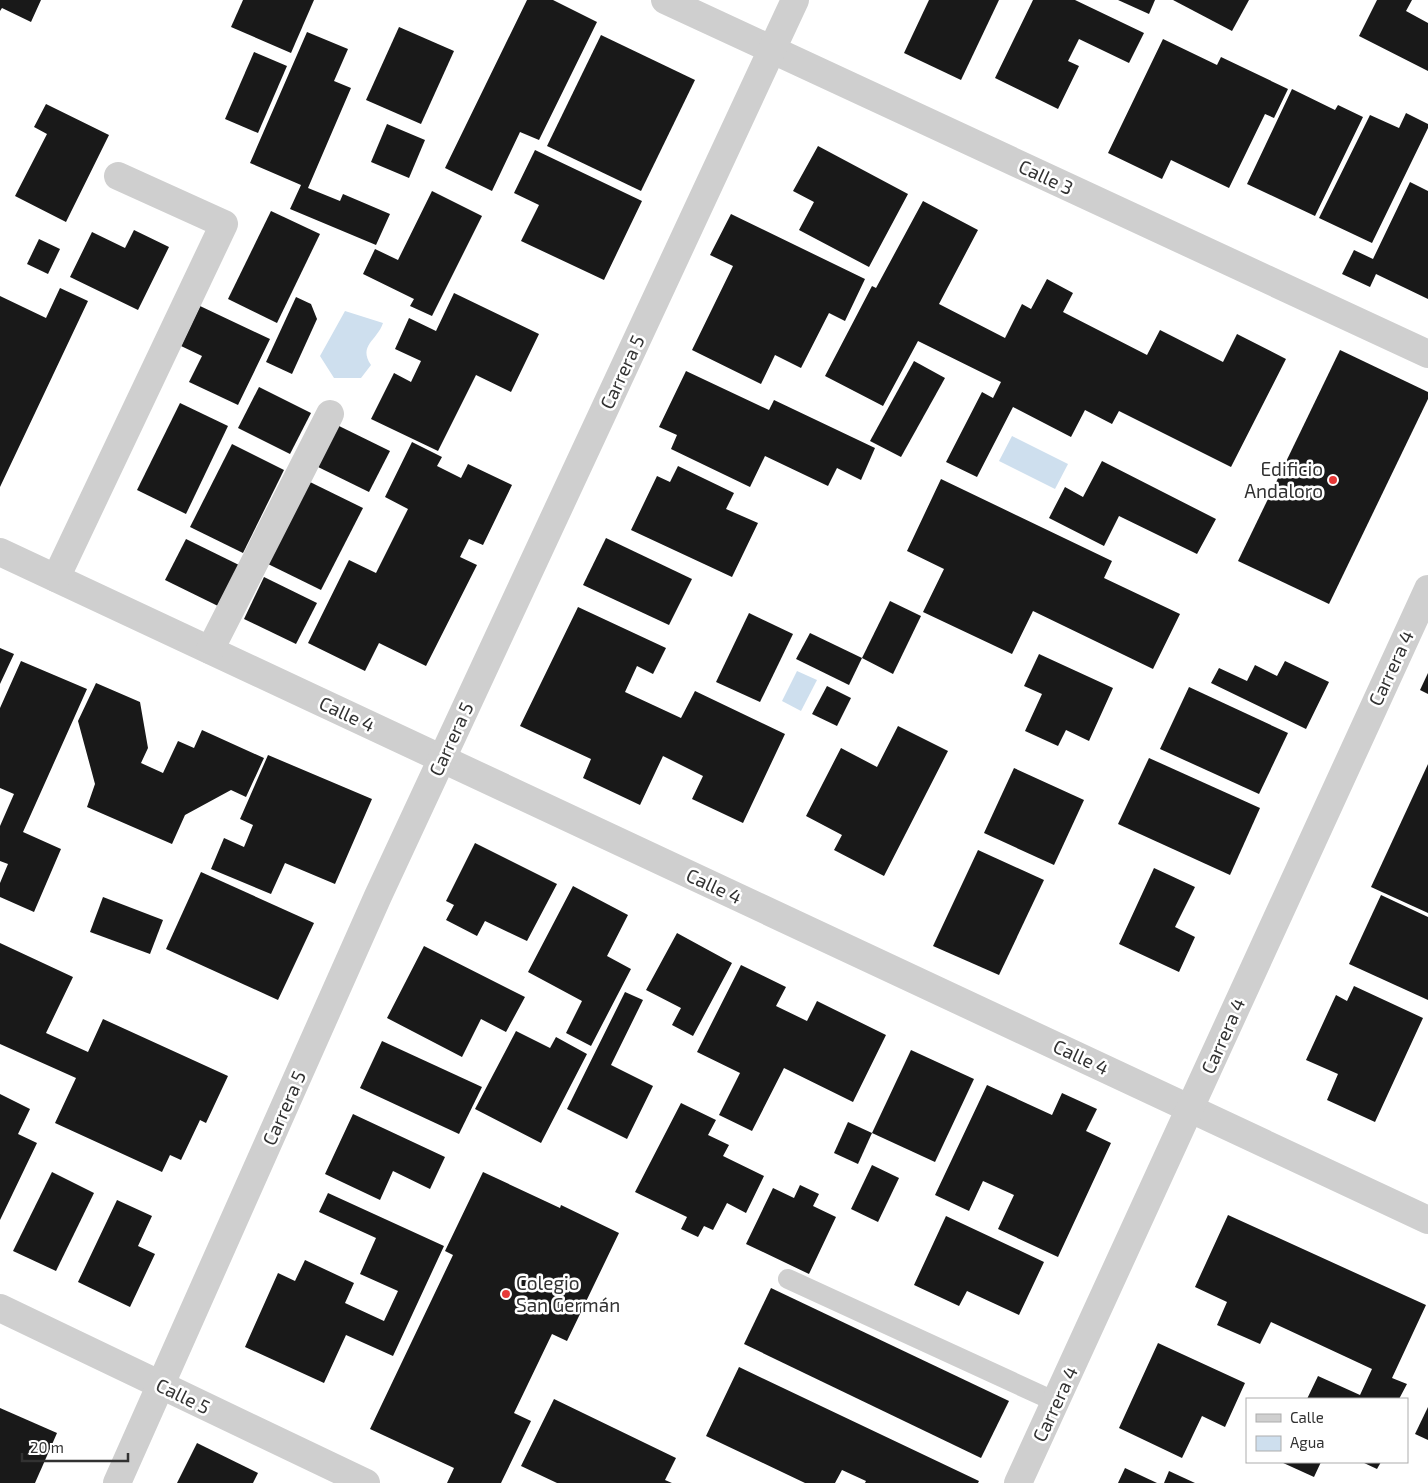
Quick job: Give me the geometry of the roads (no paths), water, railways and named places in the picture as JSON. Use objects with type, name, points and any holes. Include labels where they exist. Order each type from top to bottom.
[{"type":"street","name":"Calle 3","points":[[664,0],[1428,354]]},
{"type":"street","name":"Carrera 5","points":[[117,1483],[378,896],[795,0]]},
{"type":"street","points":[[56,578],[224,224],[118,176]]},
{"type":"street","points":[[210,650],[330,414]]},
{"type":"street","name":"Calle 4","points":[[0,552],[1428,1220]]},
{"type":"street","name":"Carrera 4","points":[[1018,1483],[1428,589]]},
{"type":"street","name":"Calle 5","points":[[0,1308],[366,1483]]},
{"type":"lane","points":[[788,1279],[1056,1402]]},
{"type":"water","points":[[345,311],[383,323],[368,348],[367,353],[371,365],[361,378],[334,378],[320,356]]},
{"type":"water","points":[[1012,436],[1068,464],[1055,489],[999,461]]},
{"type":"water","points":[[797,671],[817,680],[801,711],[782,701]]},
{"type":"place","name":"Edificio Andaloro","points":[[1333,480]]},
{"type":"place","name":"Colegio San Germán","points":[[506,1294]]}]
